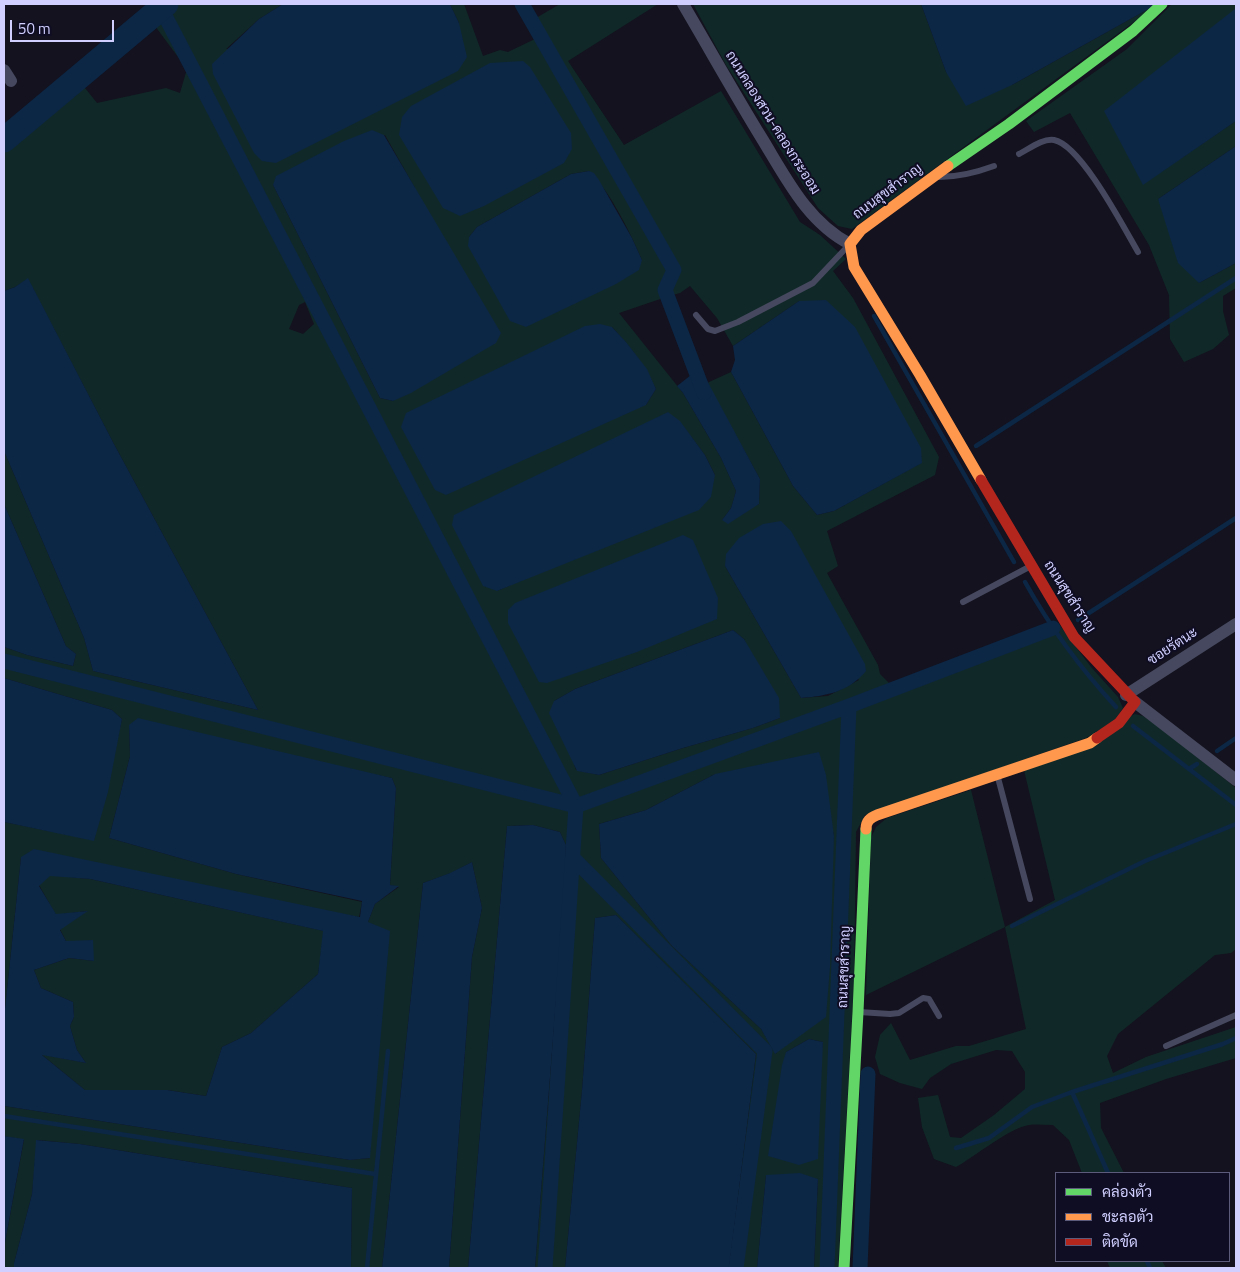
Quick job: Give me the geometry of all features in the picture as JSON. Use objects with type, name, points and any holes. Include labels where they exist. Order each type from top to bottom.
[{"type":"street","name":"ถนนคลองสวน-คลองกระออม","points":[[683,4],[735,95],[796,194],[819,222],[836,236],[850,244]]},
{"type":"street","name":"ถนนสุขสำราญ","points":[[844,1268],[866,824],[870,818],[877,815],[1090,743],[1119,723],[1131,698],[1074,637],[1030,566],[920,375],[854,267],[850,244],[861,230],[933,176],[1009,124],[1133,31],[1162,4]]},
{"type":"street","points":[[4,70],[11,81]]},
{"type":"street","name":"ซอยรัตนะ","points":[[1131,698],[1236,624]]},
{"type":"street","points":[[1131,698],[1236,780]]},
{"type":"lane","points":[[1019,154],[1046,141],[1052,140],[1063,143],[1101,188],[1138,252]]},
{"type":"lane","points":[[933,176],[955,177],[972,174],[994,166]]},
{"type":"lane","points":[[696,315],[708,329],[715,331],[738,322],[813,283],[850,244]]},
{"type":"lane","points":[[963,602],[1030,566]]},
{"type":"lane","points":[[997,773],[1030,899]]},
{"type":"lane","points":[[858,1012],[898,1013],[923,998],[929,999],[939,1016]]},
{"type":"lane","points":[[1166,1046],[1236,1016]]},
{"type":"green space","points":[[178,4],[283,4],[259,19],[226,49],[459,23],[450,4],[464,4],[483,56],[500,50],[508,52],[535,39],[603,153],[669,272],[677,267],[536,18],[560,4],[658,4],[568,61],[624,145],[721,91],[800,222],[820,235],[846,259],[833,271],[853,298],[939,457],[935,475],[827,531],[838,566],[827,573],[878,665],[880,674],[889,683],[903,680],[1058,623],[1091,667],[1118,697],[1123,708],[1114,721],[1086,738],[865,815],[856,832],[854,980],[838,1268],[814,1268],[818,1179],[766,1176],[757,1268],[729,1268],[756,1054],[616,915],[595,918],[582,1090],[565,1268],[535,1268],[565,886],[566,845],[560,832],[533,825],[507,826],[468,1268],[449,1268],[472,957],[482,908],[472,862],[451,873],[423,883],[382,1268],[351,1268],[352,1188],[80,1144],[37,1140],[32,1194],[14,1268],[4,1268],[4,1248],[24,1140],[4,1136],[4,1106],[350,1160],[370,1158],[368,922],[375,904],[399,887],[390,885],[396,788],[392,778],[129,725],[130,756],[109,838],[236,874],[362,902],[359,917],[21,857],[4,1018],[4,822],[94,840],[122,719],[112,710],[4,678],[4,647],[27,655],[73,666],[76,654],[66,646],[4,504],[4,451],[84,638],[93,671],[258,710],[114,444],[28,279],[4,291],[4,148],[81,83],[97,103],[166,88],[180,93],[187,69],[155,26]],"holes":[[[385,135],[415,188],[393,401],[380,398],[273,185]],[[589,171],[612,201],[642,260],[469,237],[477,227],[571,174]],[[690,286],[717,318],[733,346],[799,301],[921,463],[834,511],[817,515],[793,486],[731,372],[707,383],[760,479],[759,504],[722,520],[731,508],[736,491],[721,458],[683,393],[619,313],[680,293]],[[305,302],[314,324],[303,334],[289,329],[299,305]],[[612,327],[637,356],[656,389],[646,405]],[[680,422],[705,455],[715,475],[520,581],[497,591]],[[725,566],[859,680],[828,696],[801,698]],[[733,630],[744,639],[780,718],[599,775],[576,770],[554,701],[575,689]],[[715,774],[831,822],[834,836],[776,1054],[761,1029],[672,946],[601,858],[599,824],[646,810]],[[809,1039],[823,1042],[822,1048],[786,1052]]]},
{"type":"green space","points":[[693,4],[921,4],[946,72],[1012,85],[1152,7],[852,229],[838,226],[818,208],[726,65]]},
{"type":"green space","points":[[1172,4],[1236,4],[1236,9],[1143,184],[1236,121],[1236,146],[1158,199],[1199,283],[1236,263],[1236,288],[1223,296],[1223,311],[1229,335],[1213,349],[1184,362],[1170,339],[1169,295],[1149,245],[1070,113],[1034,132],[1026,121],[1127,49]]},
{"type":"green space","points":[[1135,714],[1143,716],[1161,728],[1236,788],[1236,949],[1231,953],[1215,955],[1118,1034],[1107,1056],[1113,1073],[1146,1057],[1236,1027],[1236,1058],[1166,1079],[1100,1103],[1101,1128],[1123,1172],[1082,1172],[1069,1140],[1053,1125],[1021,1127],[956,1167],[934,1159],[922,1127],[918,1098],[938,1095],[950,1137],[961,1138],[994,1115],[1025,1089],[1025,1072],[1012,1051],[996,1050],[951,1064],[930,1078],[922,1089],[900,1083],[880,1074],[875,1057],[880,1035],[891,1023],[910,1060],[956,1046],[969,1046],[1026,1029],[1005,927],[1055,900],[1024,770]]},
{"type":"green space","points":[[971,790],[1005,927],[866,995],[871,838],[876,827],[887,818]]},
{"type":"green space","points":[[50,875],[90,879],[324,931],[318,974],[251,1033],[222,1047],[206,1096],[167,1090],[85,1090],[41,1054],[86,1063],[77,1050],[70,1026],[74,1017],[73,1002],[41,988],[34,970],[69,958],[94,961],[66,941],[60,929],[87,911],[56,915],[39,885]]},
{"type":"green space","points":[[1107,1262],[1163,1262],[1166,1268],[1110,1268]]},
{"type":"water","points":[[283,4],[450,4],[459,23],[467,57],[458,71],[276,163],[262,161],[254,153],[213,74],[212,64],[259,19]]},
{"type":"water","points":[[921,4],[1154,4],[1152,7],[1012,85],[966,106],[946,72]]},
{"type":"water","points":[[1235,9],[1236,121],[1143,185],[1104,111]]},
{"type":"water","points":[[523,61],[530,67],[571,133],[572,149],[564,163],[484,206],[460,216],[443,208],[399,135],[402,117],[411,106],[490,63]]},
{"type":"water","points":[[372,130],[384,135],[501,333],[496,343],[411,393],[393,401],[380,398],[273,185],[276,176],[344,141]]},
{"type":"water","points":[[1236,146],[1236,263],[1199,283],[1178,263],[1158,199]]},
{"type":"water","points":[[589,171],[594,173],[599,180],[632,238],[642,260],[639,270],[616,284],[526,327],[510,321],[468,246],[469,237],[477,227],[571,174]]},
{"type":"water","points":[[28,278],[114,444],[258,710],[93,671],[84,638],[4,451],[4,291],[15,287]]},
{"type":"water","points":[[826,300],[855,327],[921,448],[922,463],[834,511],[817,515],[793,486],[731,372],[735,360],[733,346],[799,301]]},
{"type":"water","points":[[600,324],[612,327],[647,369],[656,389],[646,405],[446,495],[435,490],[401,427],[406,413],[585,326]]},
{"type":"water","points":[[691,375],[704,375],[760,479],[759,504],[728,524],[722,520],[731,508],[736,491],[721,458],[677,386]]},
{"type":"water","points":[[668,412],[680,421],[705,455],[715,475],[711,497],[699,510],[497,591],[483,586],[452,525],[454,515]]},
{"type":"water","points":[[4,504],[66,646],[76,654],[73,666],[27,655],[4,647]]},
{"type":"water","points":[[781,521],[791,531],[865,664],[866,671],[859,678],[836,692],[801,698],[725,566],[726,554],[739,538],[763,524]]},
{"type":"water","points":[[683,535],[693,540],[718,598],[717,619],[637,652],[547,683],[539,682],[508,623],[508,610],[515,603]]},
{"type":"water","points":[[733,630],[744,639],[779,698],[780,718],[599,775],[577,771],[549,713],[554,701],[575,689]]},
{"type":"water","points":[[4,678],[112,710],[122,719],[108,792],[94,841],[4,822]]},
{"type":"water","points":[[138,718],[392,778],[396,788],[390,885],[399,886],[375,904],[368,922],[390,931],[370,1158],[350,1160],[4,1106],[4,1018],[21,857],[34,849],[360,917],[362,901],[236,874],[109,838],[130,756],[129,725]],"holes":[[[50,876],[90,879],[323,931],[318,974],[251,1033],[222,1047],[206,1096],[167,1090],[85,1090],[42,1055],[86,1063],[77,1050],[70,1026],[74,1017],[73,1002],[41,988],[34,970],[69,958],[94,961],[93,940],[66,941],[60,930],[88,911],[56,914],[39,886]]]},
{"type":"water","points":[[819,752],[826,775],[834,836],[830,967],[826,1017],[775,1054],[761,1029],[672,946],[601,858],[599,824],[646,810],[715,774]]},
{"type":"water","points":[[533,825],[560,832],[566,845],[565,886],[535,1268],[468,1268],[507,826]]},
{"type":"water","points":[[472,862],[482,908],[472,957],[449,1268],[382,1268],[423,883]]},
{"type":"water","points":[[616,915],[756,1054],[729,1268],[565,1268],[582,1090],[595,918]]},
{"type":"water","points":[[809,1039],[823,1042],[818,1159],[799,1165],[768,1156],[782,1065],[786,1052]]},
{"type":"water","points":[[4,1136],[24,1139],[4,1248]]},
{"type":"water","points":[[36,1140],[80,1144],[352,1188],[351,1268],[14,1268],[32,1194]]},
{"type":"water","points":[[800,1173],[818,1179],[814,1268],[757,1268],[766,1175]]},
{"type":"waterway","points":[[4,140],[166,4]]},
{"type":"waterway","points":[[522,4],[674,270],[665,290],[704,393]]},
{"type":"waterway","points":[[161,8],[576,806],[545,1268]]},
{"type":"waterway","points":[[976,446],[1236,278]]},
{"type":"waterway","points":[[874,316],[1014,562]]},
{"type":"waterway","points":[[1078,620],[1236,518]]},
{"type":"waterway","points":[[1025,582],[1067,647],[1116,707]]},
{"type":"waterway","points":[[4,661],[576,806],[849,706],[1053,628]]},
{"type":"waterway","points":[[827,1268],[849,706]]},
{"type":"waterway","points":[[1133,726],[1236,805]]},
{"type":"waterway","points":[[1217,751],[1236,738]]},
{"type":"waterway","points":[[1189,769],[1197,764]]},
{"type":"waterway","points":[[1012,926],[1145,861],[1236,824]]},
{"type":"waterway","points":[[573,858],[765,1051],[736,1268]]},
{"type":"waterway","points":[[1072,1092],[1223,1044],[1236,1038]]},
{"type":"waterway","points":[[367,1268],[388,1051]]},
{"type":"waterway","points":[[860,1268],[868,1074]]},
{"type":"waterway","points":[[956,1148],[989,1138],[1032,1107],[1072,1092],[1108,1172]]},
{"type":"waterway","points":[[4,1116],[375,1174]]},
{"type":"waterway","points":[[1147,1262],[1150,1268]]},
{"type":"traffic: fast","points":[[948,166],[1009,124],[1133,31],[1162,4]]},
{"type":"traffic: fast","points":[[844,1268],[866,829]]},
{"type":"traffic: slow","points":[[948,166],[861,230],[850,244],[854,267],[981,480]]},
{"type":"traffic: slow","points":[[866,829],[869,820],[877,815],[1090,743],[1097,738]]},
{"type":"traffic: jam","points":[[981,480],[1074,637],[1135,702],[1119,723],[1097,738]]}]
